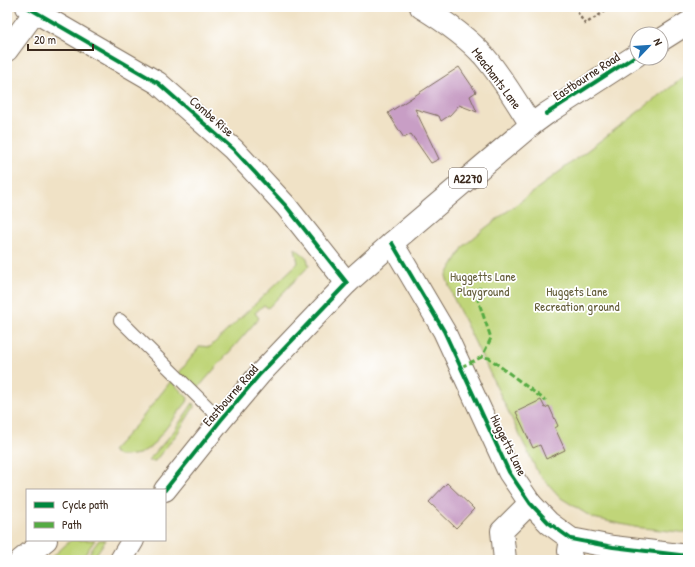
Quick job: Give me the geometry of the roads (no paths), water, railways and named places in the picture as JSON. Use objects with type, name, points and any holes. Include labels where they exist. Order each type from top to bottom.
[{"type":"street","name":"Meachants Lane","points":[[421,7],[442,12],[484,56],[507,87],[531,124]]},
{"type":"street","points":[[7,50],[31,9]]},
{"type":"street","name":"Combe Rise","points":[[31,9],[158,83],[233,149],[286,206],[347,283]]},
{"type":"street","points":[[669,35],[688,23]]},
{"type":"street","name":"Eastbourne Road","points":[[166,489],[260,374],[347,283],[531,124],[629,60]]},
{"type":"street","name":"Huggetts Lane","points":[[392,243],[444,331],[509,472],[530,503],[571,549],[613,547],[688,556]]},
{"type":"street","points":[[488,560],[502,531],[530,503]]},
{"type":"street","points":[[502,531],[505,560]]},
{"type":"street","points":[[21,560],[45,541]]},
{"type":"street","points":[[120,560],[132,541]]},
{"type":"lane","points":[[120,320],[221,420]]},
{"type":"park label","name":"Huggetts Lane Playground","points":[[483,284]]},
{"type":"park label","name":"Huggets Lane Recreation ground","points":[[577,298]]}]
